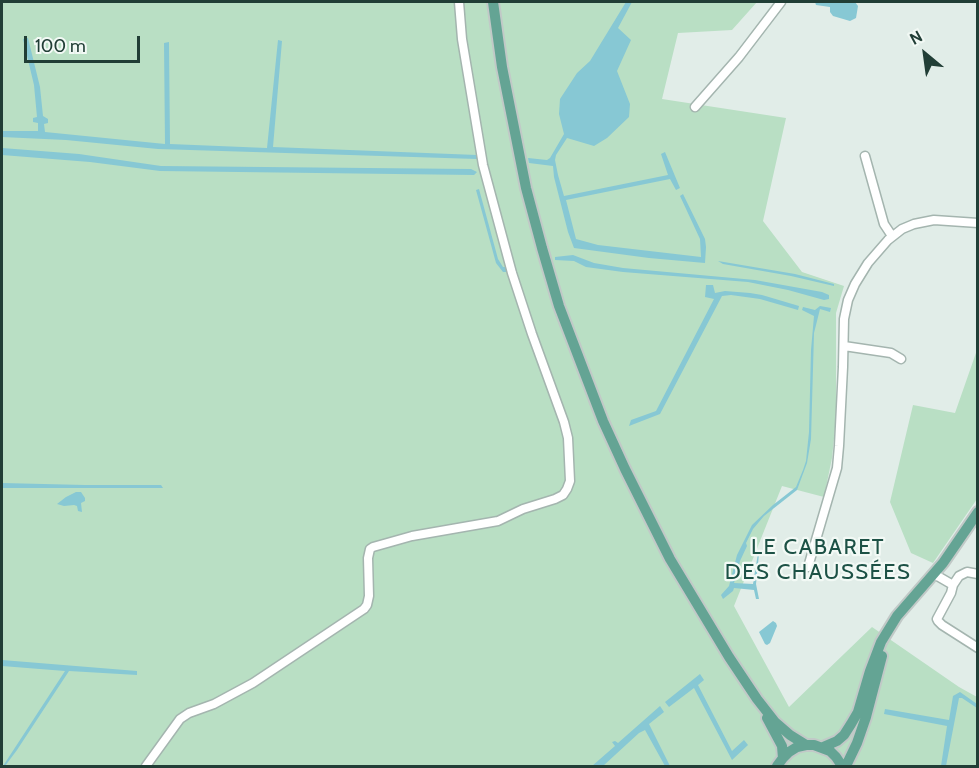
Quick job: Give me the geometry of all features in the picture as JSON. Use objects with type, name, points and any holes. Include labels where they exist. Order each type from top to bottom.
[{"type":"main road","points":[[493,2],[504,78],[526,188],[554,287],[581,366],[612,442],[670,559],[702,614],[757,699],[779,739],[782,746],[780,762]]},
{"type":"main road","points":[[780,762],[797,747],[806,745],[823,747],[844,735],[858,712],[886,645],[885,636],[897,616],[934,574],[978,512]]},
{"type":"main road","points":[[823,747],[844,766],[866,717],[873,673]]},
{"type":"main road","points":[[757,699],[775,722],[806,745]]},
{"type":"street","points":[[146,766],[180,719],[253,683],[364,609],[369,596],[368,558],[370,549],[412,537],[498,521],[563,495],[570,481],[569,446],[564,422],[514,280],[483,165],[462,39],[459,2]]},
{"type":"street","points":[[694,107],[739,57],[781,2]]},
{"type":"street","points":[[866,156],[884,224],[892,236]]},
{"type":"street","points":[[808,567],[837,468],[844,319],[848,300],[855,284],[868,263],[892,236],[914,224],[929,220],[978,223]]},
{"type":"street","points":[[844,346],[891,353],[901,359]]},
{"type":"street","points":[[978,574],[967,572],[962,574],[953,585],[938,616],[938,621],[942,626],[978,648]]},
{"type":"street","points":[[934,574],[953,585]]},
{"type":"green space","points":[[2,2],[757,2],[732,30],[678,33],[662,99],[786,118],[763,221],[802,272],[844,286],[836,313],[836,419],[832,458],[824,497],[782,486],[734,606],[789,707],[872,627],[977,697],[977,766],[2,766]]},
{"type":"green space","points":[[977,350],[977,499],[933,563],[911,553],[890,502],[913,405],[955,413]]},
{"type":"water","points":[[626,2],[632,2],[618,28],[631,40],[617,71],[630,104],[629,117],[607,138],[594,146],[567,138],[555,160],[564,196],[668,175],[661,154],[665,152],[680,188],[676,190],[670,179],[566,200],[576,239],[598,245],[701,257],[700,239],[680,196],[683,194],[705,239],[705,263],[574,248],[568,232],[553,166],[529,163],[528,158],[547,160],[550,158],[564,134],[559,114],[560,99],[577,73],[590,61]]},
{"type":"water","points":[[815,2],[855,2],[858,6],[856,18],[850,21],[833,16],[830,7],[816,5]]},
{"type":"water","points":[[28,38],[40,87],[43,116],[48,119],[48,123],[44,124],[45,132],[165,144],[164,43],[169,42],[170,144],[267,148],[278,40],[282,41],[273,147],[477,155],[477,159],[158,149],[66,140],[2,137],[2,131],[38,131],[38,123],[33,122],[33,118],[37,117],[34,85],[23,39]]},
{"type":"water","points":[[2,148],[79,154],[161,166],[471,169],[477,172],[474,175],[160,171],[90,162],[2,155]]},
{"type":"water","points":[[479,189],[498,259],[503,267],[507,267],[508,272],[503,272],[496,263],[476,190]]},
{"type":"water","points":[[573,255],[594,263],[623,268],[755,280],[822,292],[829,295],[829,299],[824,300],[748,282],[623,272],[586,267],[574,261],[555,260],[555,257]]},
{"type":"water","points":[[718,261],[795,274],[834,284],[834,286],[723,264]]},
{"type":"water","points":[[706,285],[713,285],[715,293],[725,291],[750,293],[799,306],[798,310],[760,299],[722,296],[660,414],[629,426],[631,420],[656,411],[714,299],[705,297]]},
{"type":"water","points":[[820,306],[831,308],[830,312],[820,309],[814,333],[811,439],[807,463],[797,490],[764,516],[753,529],[746,543],[747,546],[734,583],[753,584],[758,553],[756,584],[759,599],[756,599],[754,590],[734,588],[723,599],[721,595],[729,586],[737,555],[752,525],[796,487],[806,461],[814,316],[802,310],[803,307],[815,310]]},
{"type":"water","points":[[2,483],[161,485],[163,488],[2,488]]},
{"type":"water","points":[[81,492],[85,498],[85,501],[81,503],[82,512],[78,511],[77,506],[74,505],[57,504],[66,497]]},
{"type":"water","points":[[773,621],[777,626],[767,645],[759,632]]},
{"type":"water","points":[[2,660],[137,671],[137,675],[69,671],[17,750],[3,766],[65,671],[2,666]]},
{"type":"water","points":[[700,674],[704,680],[698,685],[732,751],[744,740],[748,745],[732,760],[694,688],[669,707],[665,702]]},
{"type":"water","points":[[960,692],[977,704],[977,708],[959,698],[946,766],[941,766],[947,726],[884,714],[885,709],[949,720],[953,696]]},
{"type":"water","points":[[660,706],[664,712],[649,724],[670,766],[665,766],[645,730],[603,766],[592,766],[615,746],[612,742],[618,743]]},
{"type":"district","name":"LE CABARET DES CHAUSSÉES","points":[[818,560]]}]
